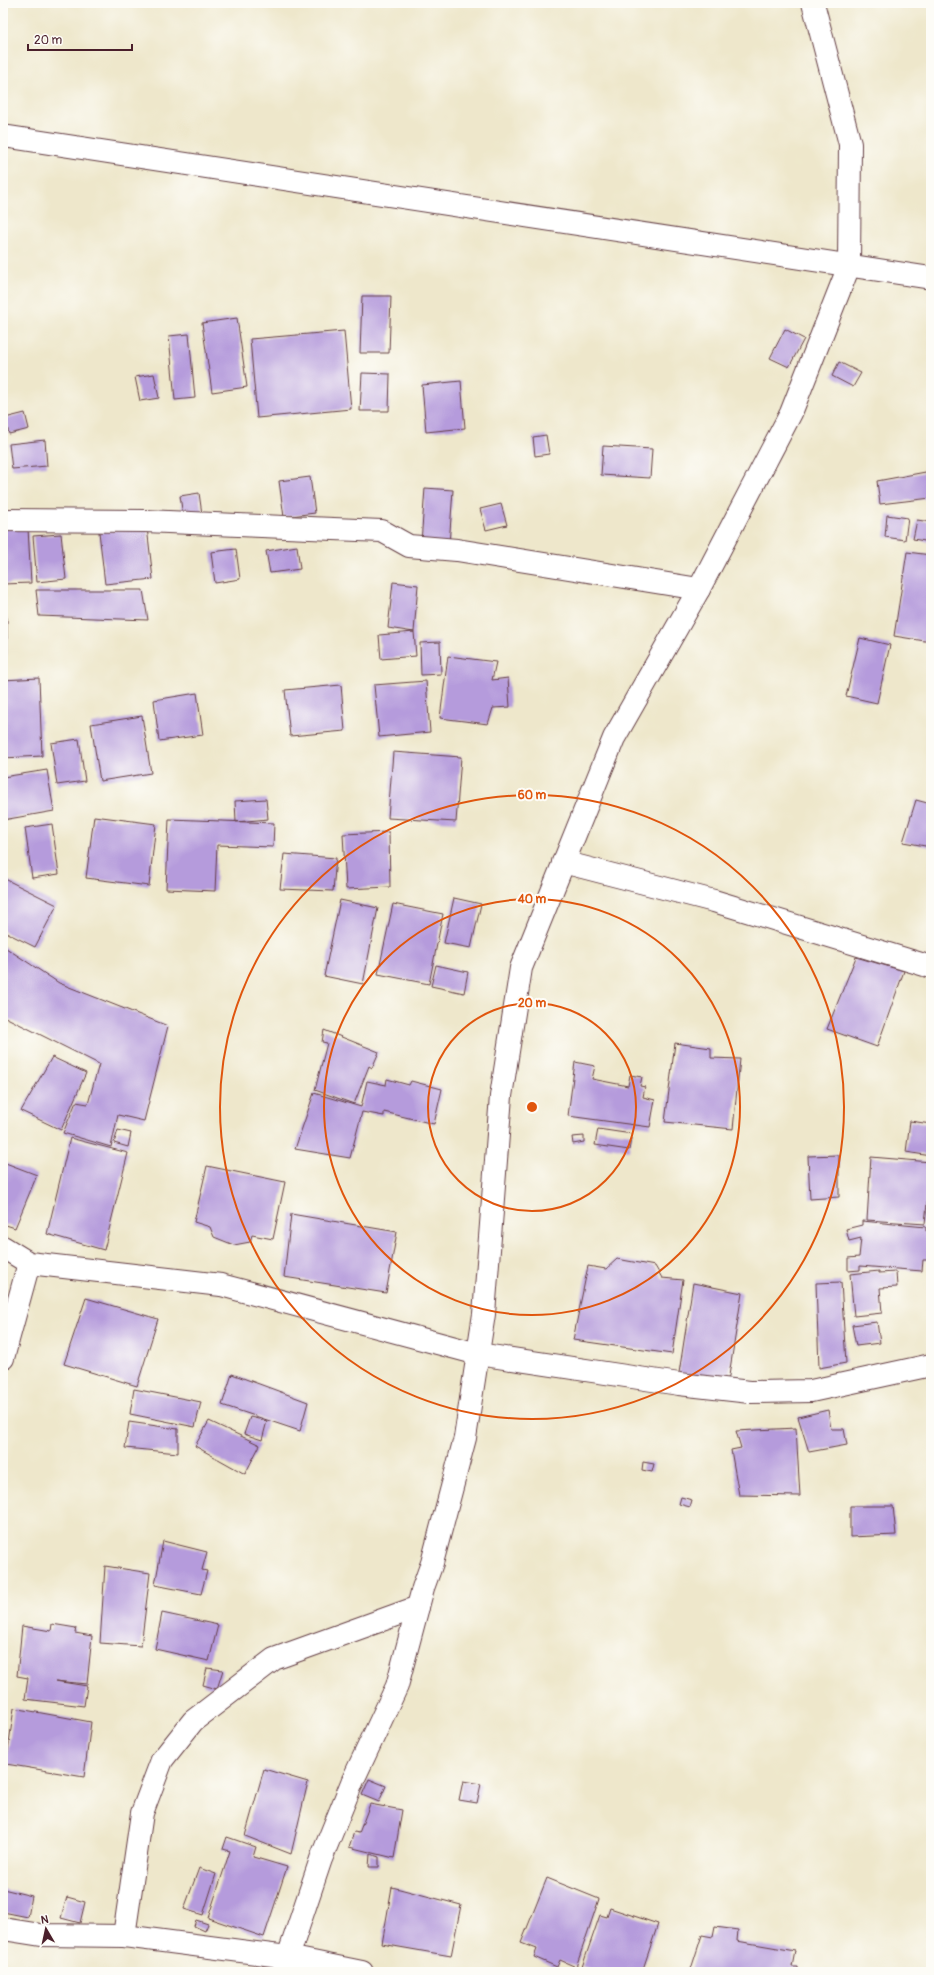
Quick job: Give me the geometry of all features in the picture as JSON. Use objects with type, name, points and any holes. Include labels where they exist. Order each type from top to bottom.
[{"type":"street","points":[[285,1964],[321,1859],[353,1780],[397,1686],[420,1598],[432,1563],[465,1438],[484,1314],[501,1096],[521,968],[614,738],[699,589],[791,414],[849,266],[850,144],[813,3]]},
{"type":"street","points":[[3,136],[931,278]]},
{"type":"street","points":[[3,520],[145,521],[382,531],[409,546],[457,550],[699,589]]},
{"type":"street","points":[[563,862],[714,901],[931,967]]},
{"type":"street","points":[[3,1247],[29,1263],[222,1285],[478,1354],[672,1383],[750,1392],[811,1391],[931,1365]]},
{"type":"street","points":[[3,1358],[29,1263]]},
{"type":"street","points":[[124,1936],[142,1813],[162,1760],[193,1721],[274,1659],[420,1598]]},
{"type":"street","points":[[3,1929],[41,1935],[124,1936],[285,1964],[362,1972]]},
{"type":"building","points":[[362,296],[391,296],[389,353],[360,353]]},
{"type":"building","points":[[237,318],[247,387],[212,392],[202,323]]},
{"type":"building","points":[[785,329],[804,339],[789,367],[770,358]]},
{"type":"building","points":[[344,331],[351,409],[257,418],[250,339]]},
{"type":"building","points":[[189,334],[195,398],[175,400],[169,336]]},
{"type":"building","points":[[839,362],[861,373],[853,387],[832,376]]},
{"type":"building","points":[[362,373],[390,374],[389,411],[360,411]]},
{"type":"building","points":[[154,374],[159,398],[140,401],[135,377]]},
{"type":"building","points":[[461,381],[465,428],[426,432],[422,385]]},
{"type":"building","points":[[25,413],[29,429],[9,434],[5,418]]},
{"type":"building","points":[[546,435],[549,454],[535,456],[533,437]]},
{"type":"building","points":[[45,440],[47,466],[12,469],[9,444]]},
{"type":"building","points":[[603,446],[652,449],[650,478],[601,475]]},
{"type":"building","points":[[931,471],[931,498],[880,504],[877,481]]},
{"type":"building","points":[[310,477],[315,513],[284,517],[279,481]]},
{"type":"building","points":[[425,488],[453,490],[449,545],[421,543]]},
{"type":"building","points":[[199,493],[202,514],[183,516],[180,496]]},
{"type":"building","points":[[501,504],[507,525],[486,530],[480,509]]},
{"type":"building","points":[[887,515],[908,518],[905,540],[885,537]]},
{"type":"building","points":[[917,520],[931,522],[931,542],[913,539]]},
{"type":"building","points":[[147,527],[153,579],[105,584],[99,532]]},
{"type":"building","points":[[28,528],[31,583],[3,584],[3,529]]},
{"type":"building","points":[[61,534],[66,579],[37,582],[33,536]]},
{"type":"building","points":[[297,546],[300,569],[270,573],[266,551]]},
{"type":"building","points":[[236,549],[240,579],[215,583],[211,552]]},
{"type":"building","points":[[907,552],[931,555],[931,642],[894,636]]},
{"type":"building","points":[[393,582],[418,585],[414,632],[388,628]]},
{"type":"building","points":[[36,590],[143,590],[148,620],[39,616]]},
{"type":"building","points":[[3,618],[7,618],[7,656],[3,656]]},
{"type":"building","points":[[414,632],[416,656],[381,659],[379,635]]},
{"type":"building","points":[[860,638],[890,645],[877,703],[846,696]]},
{"type":"building","points":[[440,642],[441,674],[421,675],[420,643]]},
{"type":"building","points":[[448,656],[496,662],[492,680],[508,678],[510,707],[493,708],[488,724],[440,718]]},
{"type":"building","points":[[39,678],[42,756],[3,758],[3,680]]},
{"type":"building","points":[[426,681],[430,732],[379,737],[374,685]]},
{"type":"building","points":[[341,685],[345,731],[290,736],[285,690]]},
{"type":"building","points":[[197,693],[203,735],[159,741],[154,700]]},
{"type":"building","points":[[142,716],[151,773],[100,781],[91,724]]},
{"type":"building","points":[[79,739],[85,781],[57,785],[51,743]]},
{"type":"building","points":[[393,752],[461,757],[456,822],[388,818]]},
{"type":"building","points":[[47,770],[54,811],[3,820],[3,777]]},
{"type":"building","points":[[266,799],[268,819],[236,822],[235,801]]},
{"type":"building","points":[[916,800],[931,804],[931,847],[903,842]]},
{"type":"building","points":[[94,816],[156,824],[149,886],[86,878]]},
{"type":"building","points":[[169,819],[274,823],[273,847],[217,845],[215,891],[166,889]]},
{"type":"building","points":[[52,824],[59,874],[32,878],[25,828]]},
{"type":"building","points":[[389,832],[390,887],[346,889],[343,834]]},
{"type":"building","points":[[284,854],[336,858],[333,891],[280,889]]},
{"type":"building","points":[[3,878],[57,905],[35,947],[3,931]]},
{"type":"building","points":[[454,898],[481,904],[471,948],[444,943]]},
{"type":"building","points":[[340,900],[378,908],[363,984],[324,976]]},
{"type":"building","points":[[393,904],[443,914],[429,984],[378,974]]},
{"type":"building","points":[[3,946],[59,983],[168,1026],[144,1121],[118,1115],[111,1147],[63,1133],[76,1102],[88,1104],[99,1064],[3,1016]]},
{"type":"building","points":[[856,957],[904,971],[877,1047],[827,1029]]},
{"type":"building","points":[[436,965],[468,972],[464,993],[431,986]]},
{"type":"building","points":[[324,1030],[379,1052],[372,1068],[369,1066],[354,1104],[315,1090],[327,1043],[322,1042]]},
{"type":"building","points":[[675,1043],[711,1048],[711,1058],[740,1059],[733,1129],[665,1122]]},
{"type":"building","points":[[52,1057],[86,1073],[61,1130],[21,1111]]},
{"type":"building","points":[[575,1062],[595,1066],[592,1079],[628,1086],[630,1075],[642,1077],[640,1086],[645,1087],[643,1097],[655,1100],[650,1127],[568,1116]]},
{"type":"building","points":[[387,1079],[409,1085],[411,1081],[442,1089],[434,1124],[384,1112],[384,1116],[362,1112],[350,1158],[295,1149],[314,1093],[361,1107],[367,1081],[386,1085]]},
{"type":"building","points":[[910,1121],[931,1124],[931,1156],[906,1152]]},
{"type":"building","points":[[598,1129],[632,1134],[629,1150],[595,1145]]},
{"type":"building","points":[[118,1130],[131,1133],[128,1147],[114,1143]]},
{"type":"building","points":[[584,1136],[584,1142],[573,1144],[572,1137]]},
{"type":"building","points":[[70,1138],[128,1153],[104,1250],[47,1234]]},
{"type":"building","points":[[839,1155],[839,1197],[810,1199],[808,1156]]},
{"type":"building","points":[[871,1157],[931,1162],[925,1224],[867,1220]]},
{"type":"building","points":[[3,1162],[37,1175],[15,1228],[3,1224]]},
{"type":"building","points":[[207,1166],[285,1182],[273,1239],[252,1235],[250,1242],[234,1245],[214,1237],[210,1227],[194,1222]]},
{"type":"building","points":[[291,1214],[397,1232],[386,1293],[284,1277]]},
{"type":"building","points":[[862,1221],[926,1227],[926,1231],[931,1231],[931,1260],[923,1260],[922,1271],[860,1266],[860,1270],[848,1271],[848,1258],[859,1257],[861,1238],[849,1241],[846,1229],[862,1225]]},
{"type":"building","points":[[617,1259],[655,1266],[662,1278],[683,1280],[672,1354],[573,1340],[588,1266],[606,1269]]},
{"type":"building","points":[[879,1271],[879,1273],[896,1272],[897,1287],[880,1288],[882,1313],[854,1316],[850,1274]]},
{"type":"building","points":[[841,1282],[846,1363],[819,1368],[816,1283]]},
{"type":"building","points":[[693,1283],[742,1293],[728,1382],[679,1373]]},
{"type":"building","points":[[86,1298],[158,1319],[137,1386],[64,1364]]},
{"type":"building","points":[[877,1322],[880,1343],[856,1346],[852,1325]]},
{"type":"building","points":[[232,1374],[308,1402],[300,1431],[222,1405]]},
{"type":"building","points":[[134,1389],[201,1402],[195,1427],[130,1414]]},
{"type":"building","points":[[828,1410],[831,1429],[844,1429],[847,1445],[809,1452],[798,1417]]},
{"type":"building","points":[[250,1417],[267,1421],[262,1440],[244,1434]]},
{"type":"building","points":[[209,1421],[260,1445],[245,1474],[195,1446]]},
{"type":"building","points":[[129,1422],[178,1429],[178,1453],[125,1448]]},
{"type":"building","points":[[796,1428],[800,1496],[739,1495],[731,1450],[741,1448],[736,1431]]},
{"type":"building","points":[[643,1462],[654,1464],[652,1472],[642,1470]]},
{"type":"building","points":[[681,1497],[692,1500],[690,1507],[679,1504]]},
{"type":"building","points":[[850,1506],[893,1506],[896,1535],[850,1537]]},
{"type":"building","points":[[163,1541],[207,1552],[202,1570],[207,1571],[201,1594],[155,1585]]},
{"type":"building","points":[[105,1566],[150,1573],[141,1646],[100,1643]]},
{"type":"building","points":[[162,1613],[218,1625],[209,1661],[155,1649]]},
{"type":"building","points":[[52,1624],[76,1628],[75,1633],[92,1636],[87,1684],[55,1681],[87,1686],[84,1706],[25,1699],[28,1678],[17,1676],[22,1626],[51,1631]]},
{"type":"building","points":[[207,1668],[223,1670],[217,1689],[203,1685]]},
{"type":"building","points":[[14,1708],[91,1722],[84,1777],[6,1764]]},
{"type":"building","points":[[264,1769],[308,1782],[291,1854],[245,1836]]},
{"type":"building","points":[[369,1779],[386,1786],[379,1802],[362,1795]]},
{"type":"building","points":[[463,1781],[481,1784],[477,1803],[459,1800]]},
{"type":"building","points":[[370,1804],[402,1810],[394,1858],[349,1847],[354,1832],[359,1833]]},
{"type":"building","points":[[227,1837],[256,1847],[253,1857],[287,1867],[264,1937],[208,1918],[230,1851],[223,1849]]},
{"type":"building","points":[[370,1854],[379,1857],[379,1867],[369,1867]]},
{"type":"building","points":[[199,1868],[216,1874],[203,1915],[184,1909]]},
{"type":"building","points":[[547,1878],[599,1899],[576,1967],[560,1960],[557,1967],[534,1957],[537,1949],[521,1943]]},
{"type":"building","points":[[392,1887],[461,1905],[451,1956],[382,1944]]},
{"type":"building","points":[[3,1889],[32,1896],[28,1917],[3,1912]]},
{"type":"building","points":[[67,1897],[85,1902],[80,1923],[61,1918]]},
{"type":"building","points":[[610,1908],[658,1924],[642,1972],[598,1972],[582,1967],[600,1915],[607,1917]]},
{"type":"building","points":[[196,1920],[208,1924],[205,1931],[194,1926]]},
{"type":"building","points":[[715,1927],[738,1930],[737,1941],[795,1951],[792,1967],[798,1967],[798,1972],[690,1972],[702,1935],[713,1937]]}]
